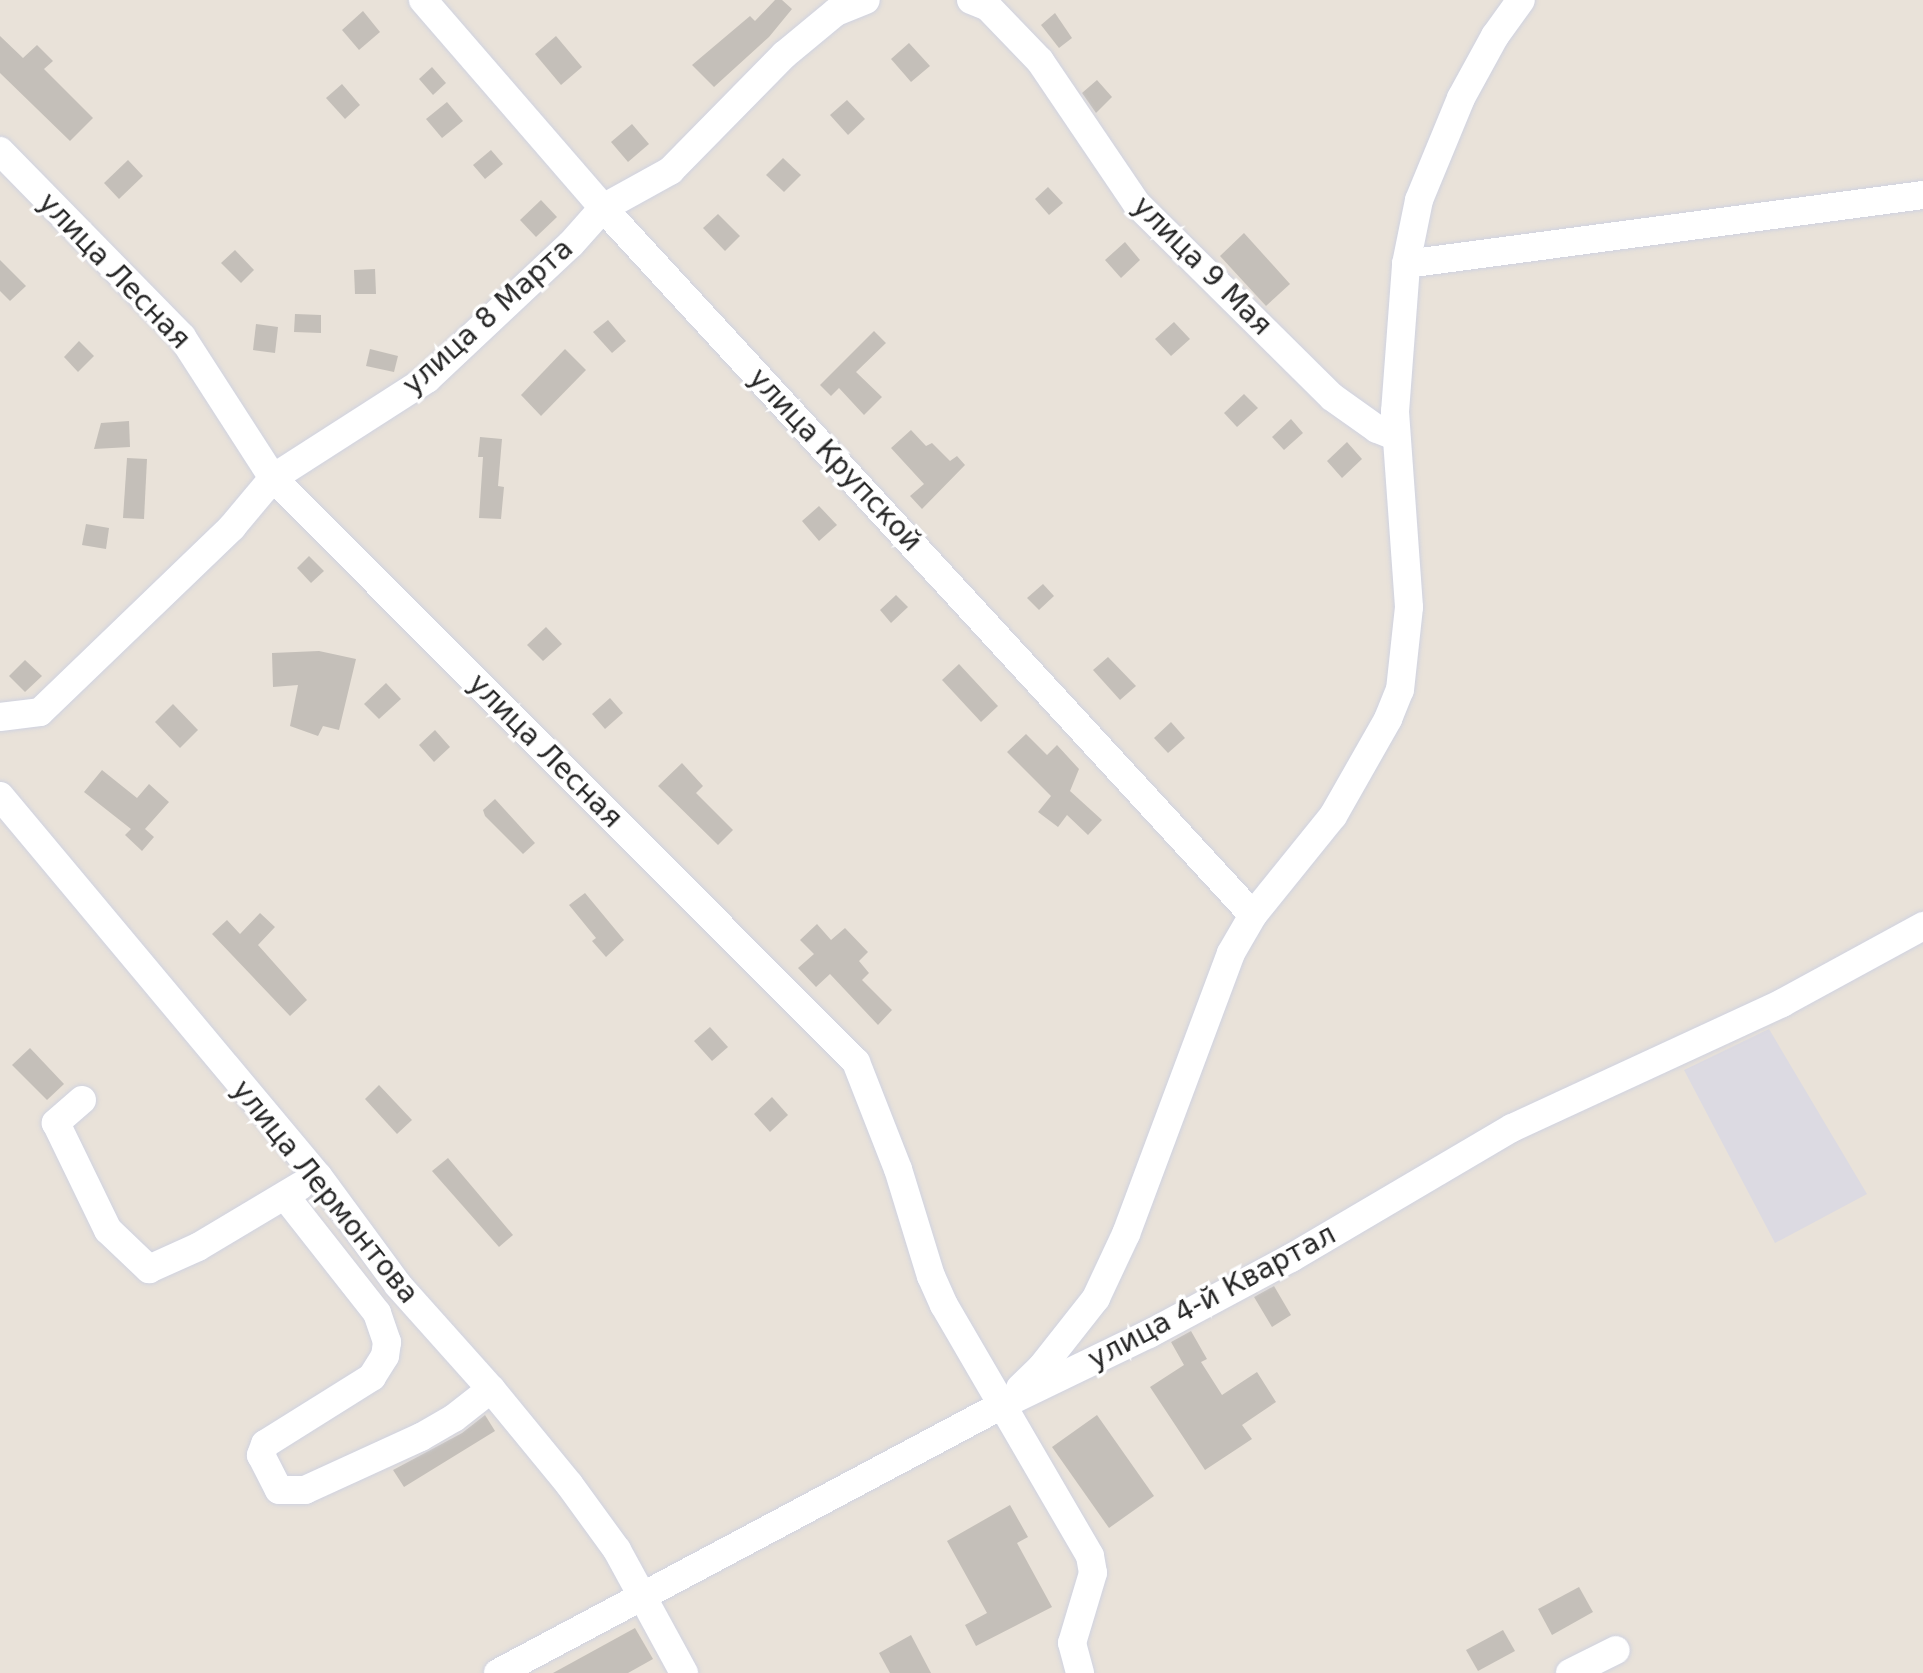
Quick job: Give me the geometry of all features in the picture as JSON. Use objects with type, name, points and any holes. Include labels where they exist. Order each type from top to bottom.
[{"type":"street","name":"улица Крупской","points":[[423,0],[603,208],[1253,915]]},
{"type":"street","name":"улица 8 Марта","points":[[0,717],[40,712],[232,527],[273,478],[427,379],[571,244],[603,208],[670,171],[830,6],[866,0]]},
{"type":"street","name":"улица 9 Мая","points":[[971,0],[988,7],[1040,61],[1137,204],[1332,397],[1365,422],[1395,436]]},
{"type":"street","points":[[1002,1405],[1041,1368],[1096,1298],[1132,1220],[1231,953],[1253,915],[1333,816],[1388,719],[1400,690],[1409,607],[1395,436],[1397,346],[1406,264],[1419,200],[1461,98],[1495,36],[1521,0]]},
{"type":"street","name":"улица Лесная","points":[[0,151],[182,337],[273,478],[856,1062],[898,1169],[931,1276],[966,1345],[1090,1556],[1093,1573],[1072,1643],[1080,1673]]},
{"type":"street","points":[[1406,264],[1923,195]]},
{"type":"street","name":"улица Лермонтова","points":[[0,796],[318,1176],[382,1266],[491,1389],[587,1509],[643,1594]]},
{"type":"street","name":"улица 4-й Квартал","points":[[498,1673],[1002,1405],[1149,1334],[1279,1265],[1512,1128],[1782,1003],[1923,926]]},
{"type":"street","points":[[82,1100],[56,1123],[108,1230],[149,1269],[198,1247],[318,1176]]},
{"type":"street","points":[[285,1196],[377,1313],[387,1333],[387,1349],[377,1370],[366,1382],[265,1444],[261,1455],[279,1490],[305,1490],[421,1437],[454,1418],[491,1389]]},
{"type":"street","points":[[643,1594],[684,1673]]},
{"type":"street","points":[[1570,1673],[1616,1650]]},
{"type":"shaded area","points":[[1769,1029],[1867,1194],[1775,1243],[1684,1070]]},
{"type":"building","points":[[775,0],[782,0],[792,9],[769,37],[714,87],[692,65],[750,16],[755,21]]},
{"type":"building","points":[[363,11],[380,32],[359,50],[342,30]]},
{"type":"building","points":[[1055,13],[1072,38],[1059,48],[1041,25]]},
{"type":"building","points":[[0,36],[23,58],[37,45],[53,61],[44,69],[93,118],[70,141],[0,73]]},
{"type":"building","points":[[556,36],[582,67],[561,85],[535,54]]},
{"type":"building","points":[[909,43],[930,66],[911,82],[891,59]]},
{"type":"building","points":[[432,67],[446,83],[433,95],[419,79]]},
{"type":"building","points":[[1097,80],[1112,97],[1096,113],[1082,93]]},
{"type":"building","points":[[342,84],[360,105],[345,119],[326,98]]},
{"type":"building","points":[[847,100],[865,119],[848,135],[830,115]]},
{"type":"building","points":[[447,102],[463,121],[442,138],[426,119]]},
{"type":"building","points":[[632,124],[649,144],[628,162],[611,142]]},
{"type":"building","points":[[491,150],[503,164],[485,179],[473,165]]},
{"type":"building","points":[[783,158],[801,175],[784,192],[766,175]]},
{"type":"building","points":[[128,160],[143,176],[119,199],[104,183]]},
{"type":"building","points":[[1048,187],[1063,203],[1049,215],[1035,199]]},
{"type":"building","points":[[541,200],[557,217],[536,237],[520,220]]},
{"type":"building","points":[[718,214],[740,236],[725,251],[703,228]]},
{"type":"building","points":[[1244,233],[1290,284],[1266,306],[1220,256]]},
{"type":"building","points":[[1125,242],[1140,260],[1121,278],[1105,260]]},
{"type":"building","points":[[235,250],[254,270],[241,283],[221,263]]},
{"type":"building","points":[[0,260],[26,286],[10,301],[0,291]]},
{"type":"building","points":[[375,269],[376,294],[355,294],[354,270]]},
{"type":"building","points":[[295,314],[321,315],[321,333],[294,332]]},
{"type":"building","points":[[608,320],[626,341],[612,353],[593,332]]},
{"type":"building","points":[[1174,322],[1190,339],[1171,356],[1155,339]]},
{"type":"building","points":[[256,324],[278,327],[275,353],[253,350]]},
{"type":"building","points":[[874,331],[886,343],[856,372],[882,397],[864,415],[839,388],[831,396],[820,385]]},
{"type":"building","points":[[79,341],[94,356],[78,372],[64,357]]},
{"type":"building","points":[[370,349],[398,356],[394,372],[366,366]]},
{"type":"building","points":[[565,349],[586,370],[541,416],[521,395]]},
{"type":"building","points":[[1244,394],[1258,408],[1237,427],[1224,413]]},
{"type":"building","points":[[1291,419],[1303,433],[1284,450],[1272,437]]},
{"type":"building","points":[[129,421],[130,447],[94,449],[101,423]]},
{"type":"building","points":[[911,430],[926,446],[932,443],[950,461],[957,456],[965,465],[922,509],[910,496],[924,484],[891,448]]},
{"type":"building","points":[[480,437],[502,439],[498,486],[504,487],[501,519],[479,518],[483,457],[478,457]]},
{"type":"building","points":[[1347,442],[1362,459],[1342,478],[1327,461]]},
{"type":"building","points":[[127,458],[147,459],[144,519],[123,518]]},
{"type":"building","points":[[819,506],[837,525],[819,541],[802,521]]},
{"type":"building","points":[[86,524],[109,528],[106,549],[82,545]]},
{"type":"building","points":[[309,556],[324,571],[311,583],[297,568]]},
{"type":"building","points":[[1043,584],[1054,596],[1039,610],[1027,598]]},
{"type":"building","points":[[896,595],[908,607],[891,623],[880,610]]},
{"type":"building","points":[[546,627],[562,644],[543,661],[527,645]]},
{"type":"building","points":[[319,651],[356,659],[339,730],[323,726],[318,736],[290,726],[298,685],[273,687],[272,653]]},
{"type":"building","points":[[1108,657],[1136,686],[1120,700],[1093,670]]},
{"type":"building","points":[[25,660],[42,676],[25,692],[9,676]]},
{"type":"building","points":[[959,664],[998,706],[981,722],[942,680]]},
{"type":"building","points":[[386,683],[401,699],[379,719],[364,704]]},
{"type":"building","points":[[610,698],[623,713],[605,729],[592,714]]},
{"type":"building","points":[[173,704],[198,730],[180,748],[155,722]]},
{"type":"building","points":[[1171,722],[1185,738],[1168,753],[1154,738]]},
{"type":"building","points":[[435,730],[450,747],[434,762],[419,745]]},
{"type":"building","points":[[1026,734],[1047,755],[1057,745],[1079,769],[1070,791],[1102,820],[1088,835],[1067,815],[1058,827],[1038,812],[1051,796],[1007,752]]},
{"type":"building","points":[[682,763],[703,786],[696,793],[733,830],[718,845],[658,786]]},
{"type":"building","points":[[102,770],[137,798],[149,784],[169,802],[145,829],[154,837],[142,851],[125,835],[131,829],[84,792]]},
{"type":"building","points":[[495,799],[535,843],[523,854],[485,816],[483,810]]},
{"type":"building","points":[[585,893],[624,940],[606,957],[592,941],[596,938],[569,905]]},
{"type":"building","points":[[260,913],[275,927],[258,945],[307,1000],[290,1016],[212,934],[227,920],[240,934]]},
{"type":"building","points":[[817,924],[831,940],[845,928],[868,952],[859,961],[869,973],[862,980],[892,1010],[878,1025],[830,974],[816,987],[798,968],[814,954],[800,940]]},
{"type":"building","points":[[710,1027],[728,1047],[712,1061],[694,1041]]},
{"type":"building","points":[[30,1048],[64,1084],[47,1100],[12,1065]]},
{"type":"building","points":[[379,1085],[412,1120],[397,1134],[365,1099]]},
{"type":"building","points":[[772,1097],[788,1115],[770,1132],[754,1114]]},
{"type":"building","points":[[448,1158],[513,1235],[499,1247],[432,1171]]},
{"type":"building","points":[[1274,1286],[1291,1315],[1272,1327],[1254,1297]]},
{"type":"building","points":[[1191,1331],[1207,1359],[1201,1362],[1222,1395],[1257,1372],[1276,1402],[1242,1425],[1252,1439],[1205,1470],[1150,1387],[1184,1365],[1171,1342]]},
{"type":"building","points":[[485,1415],[495,1431],[404,1487],[393,1470],[462,1433]]},
{"type":"building","points":[[1097,1415],[1154,1496],[1109,1528],[1052,1447]]},
{"type":"building","points":[[1010,1505],[1028,1537],[1017,1543],[1052,1607],[976,1646],[965,1625],[987,1613],[947,1541]]},
{"type":"building","points":[[1579,1587],[1593,1612],[1552,1635],[1538,1609]]},
{"type":"building","points":[[635,1628],[653,1659],[628,1673],[553,1673]]},
{"type":"building","points":[[1503,1630],[1515,1651],[1478,1671],[1466,1650]]},
{"type":"building","points":[[911,1635],[931,1673],[890,1673],[879,1653]]}]
